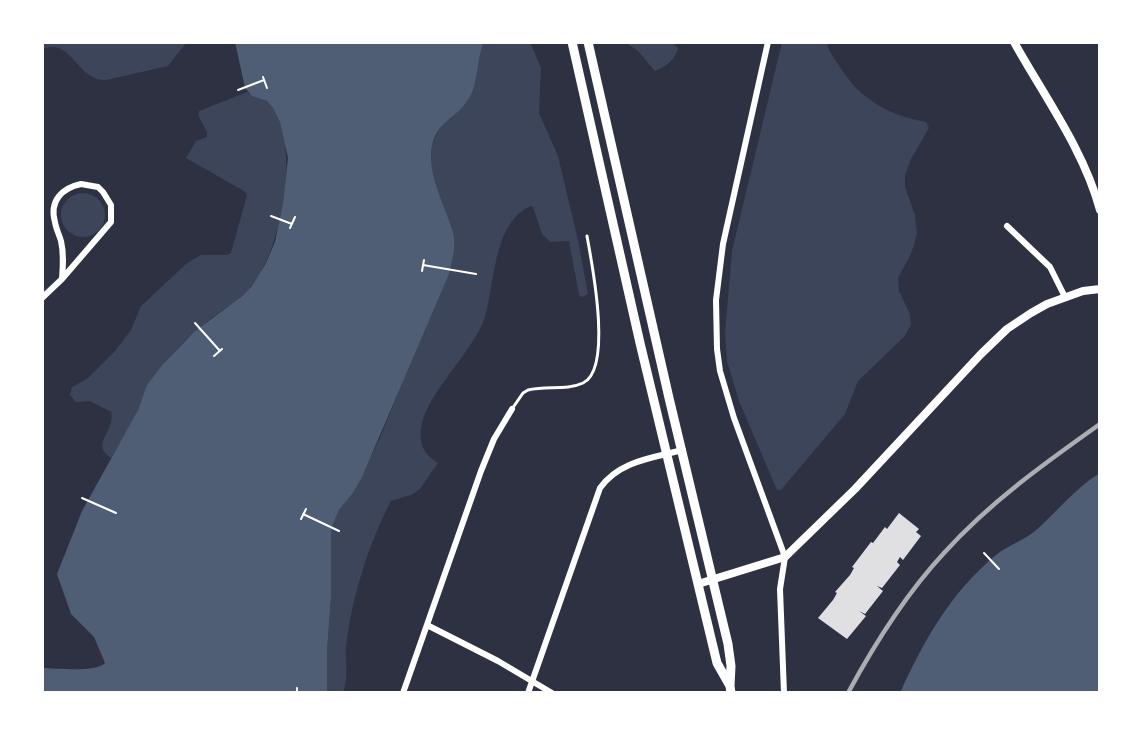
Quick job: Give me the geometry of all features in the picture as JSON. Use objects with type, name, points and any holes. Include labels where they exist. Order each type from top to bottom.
[{"type":"main road","points":[[572,42],[717,663],[730,690]]},
{"type":"main road","points":[[588,42],[669,398],[714,579],[728,644],[731,666],[730,690]]},
{"type":"main road","points":[[1014,42],[1073,145],[1091,181],[1100,210]]},
{"type":"street","points":[[768,42],[723,244],[716,300],[717,349],[720,371],[732,410],[785,558],[780,589],[784,693]]},
{"type":"street","points":[[42,298],[62,279],[111,222],[111,205],[98,187],[81,184],[71,187],[62,191],[56,200],[54,220],[61,240],[62,279]]},
{"type":"street","points":[[1007,226],[1050,267],[1065,297]]},
{"type":"street","points":[[698,584],[785,558],[855,489],[996,339],[1034,310],[1065,297],[1100,288]]},
{"type":"street","points":[[404,693],[481,471],[494,439],[512,409]]},
{"type":"street","points":[[528,693],[568,573],[600,488],[623,466],[683,450]]},
{"type":"street","points":[[427,626],[498,661],[552,693]]},
{"type":"lane","points":[[512,409],[523,393],[528,390],[576,385],[585,382],[595,370],[599,348],[597,314],[586,236]]},
{"type":"path","points":[[238,90],[264,79],[267,88]]},
{"type":"path","points":[[271,216],[292,224]]},
{"type":"path","points":[[290,228],[294,218]]},
{"type":"path","points":[[422,271],[424,260]]},
{"type":"path","points":[[423,265],[476,274]]},
{"type":"path","points":[[195,324],[221,350],[214,356]]},
{"type":"path","points":[[82,498],[116,513]]},
{"type":"path","points":[[301,519],[306,509]]},
{"type":"path","points":[[303,514],[339,531]]},
{"type":"path","points":[[984,553],[999,569]]},
{"type":"path","points":[[297,688],[297,693]]},
{"type":"shaded area","points":[[42,42],[187,42],[168,66],[106,80],[88,74],[61,49],[52,47],[42,49]]},
{"type":"shaded area","points":[[235,42],[484,42],[472,94],[439,129],[432,145],[433,175],[454,237],[454,253],[449,274],[362,477],[339,510],[331,529],[327,693],[42,693],[42,668],[85,669],[105,663],[94,637],[71,614],[57,574],[82,511],[138,410],[147,385],[163,364],[194,332],[252,286],[275,242],[283,203],[288,158],[280,122],[273,108],[267,101],[252,96],[245,88]]},
{"type":"shaded area","points":[[484,42],[530,42],[541,68],[539,113],[558,156],[588,294],[582,297],[579,295],[569,241],[550,242],[542,234],[533,207],[519,214],[509,225],[502,239],[485,317],[479,331],[431,401],[425,415],[421,428],[422,444],[429,456],[438,463],[420,489],[411,495],[391,501],[368,553],[352,609],[346,647],[346,676],[343,693],[327,693],[331,529],[339,510],[353,493],[380,438],[449,273],[454,253],[454,237],[433,175],[431,149],[441,127],[465,104],[471,94]]},
{"type":"shaded area","points":[[625,42],[672,42],[678,48],[670,62],[655,71],[638,51]]},
{"type":"shaded area","points":[[782,42],[827,42],[832,55],[848,79],[866,97],[899,115],[926,122],[929,128],[911,159],[905,175],[905,187],[915,215],[917,234],[911,254],[898,278],[899,291],[910,314],[911,325],[904,337],[858,381],[845,414],[781,490],[777,490],[739,401],[727,361],[725,333],[732,251]]},
{"type":"shaded area","points":[[247,92],[271,105],[280,122],[285,145],[284,197],[271,249],[262,271],[251,287],[203,324],[158,371],[111,458],[102,448],[112,419],[111,412],[90,401],[76,402],[70,395],[72,387],[87,379],[115,351],[131,330],[141,306],[186,264],[201,255],[231,253],[247,195],[244,191],[186,158],[196,141],[207,137],[207,132],[198,115],[199,111]]},
{"type":"shaded area","points":[[83,193],[99,199],[105,215],[99,231],[83,237],[67,231],[61,215],[67,199]]},
{"type":"shaded area","points":[[1100,473],[1100,693],[900,693],[929,636],[965,585],[996,555],[1035,531],[1074,493]]},
{"type":"building","points":[[899,513],[919,529],[916,532],[921,536],[903,560],[900,557],[897,562],[900,565],[882,588],[877,586],[883,591],[865,614],[859,611],[866,616],[847,639],[818,618],[833,600],[837,593],[835,592],[850,575],[854,568],[852,567],[871,542],[873,543],[885,527],[887,529]]},
{"type":"railway","points":[[848,693],[892,620],[916,586],[944,553],[999,500],[1100,424]]}]
